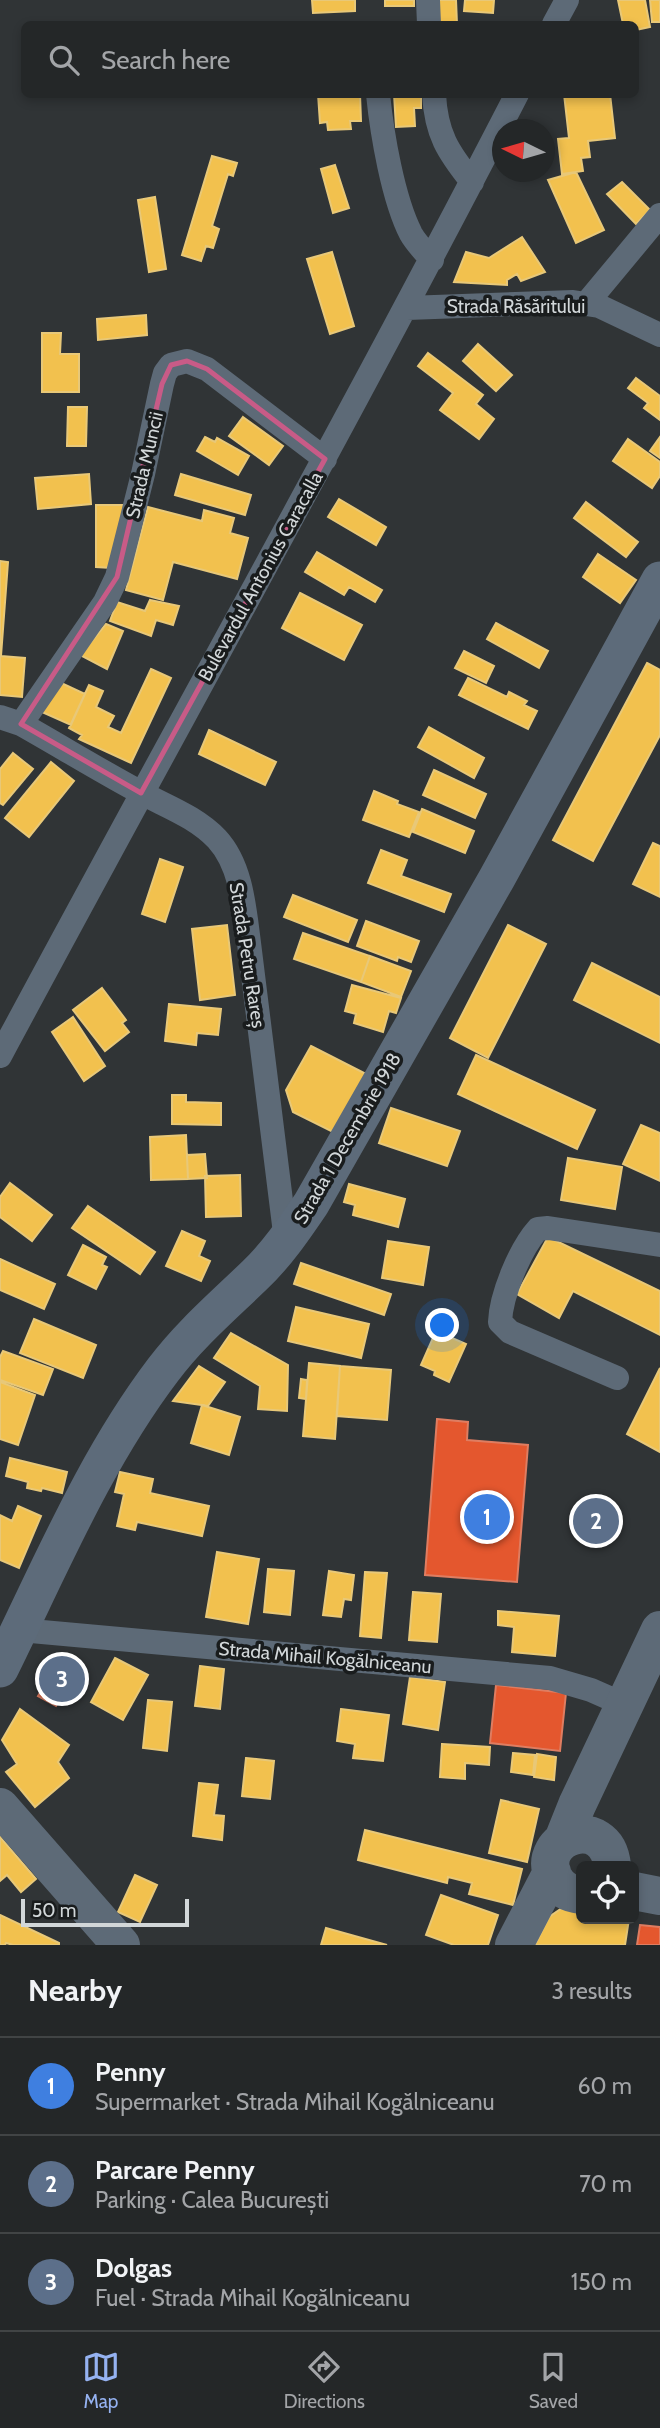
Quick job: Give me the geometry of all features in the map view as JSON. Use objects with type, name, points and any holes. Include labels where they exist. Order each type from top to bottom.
[{"type":"main road","name":"Strada 1 Decembrie 1918","points":[[0,1669],[84,1499],[124,1427],[183,1345],[286,1241],[311,1204],[498,878],[660,580]]},
{"type":"main road","points":[[566,1875],[577,1805],[660,1630]]},
{"type":"main road","points":[[598,1765],[595,1808],[621,1861]]},
{"type":"main road","points":[[0,1807],[121,1945]]},
{"type":"main road","points":[[514,1945],[534,1906],[566,1875],[579,1834],[587,1835],[614,1861]]},
{"type":"street","points":[[428,0],[429,21]]},
{"type":"street","points":[[556,21],[566,0]]},
{"type":"street","points":[[379,98],[384,138],[401,210],[412,235],[432,260]]},
{"type":"street","points":[[433,98],[441,138],[451,156],[472,181]]},
{"type":"street","name":"Bulevardul Antonius Caracalla","points":[[0,1056],[407,307],[515,98]]},
{"type":"street","points":[[586,304],[660,215]]},
{"type":"street","name":"Strada Răsăritului","points":[[407,307],[573,302],[599,306],[660,335]]},
{"type":"street","name":"Strada Muncii","points":[[10,720],[105,602],[117,577],[162,384],[171,365],[187,361],[207,369],[325,459]]},
{"type":"street","name":"Strada Petru Rareș","points":[[10,720],[191,818],[217,839],[232,862],[242,894],[286,1241]]},
{"type":"street","points":[[617,1378],[510,1332],[500,1322],[500,1308],[527,1241],[538,1229],[548,1227],[660,1245]]},
{"type":"street","name":"Strada Mihail Kogălniceanu","points":[[20,1630],[551,1678],[591,1690],[625,1705]]},
{"type":"highlighted area","points":[[187,361],[207,369],[325,459],[141,793],[21,724],[117,577],[162,384],[171,365]]},
{"type":"building: Homes","points":[[312,0],[355,0],[355,11],[313,13]]},
{"type":"building: Homes","points":[[385,0],[414,0],[414,6],[385,6]]},
{"type":"building: Homes","points":[[435,0],[456,0],[457,21],[435,21]]},
{"type":"building: Homes","points":[[465,0],[494,0],[493,13],[464,11]]},
{"type":"building: Homes","points":[[618,0],[645,0],[650,27],[639,29],[639,21],[622,21]]},
{"type":"building: Homes","points":[[650,0],[660,0],[660,22],[652,22]]},
{"type":"building: Homes","points":[[318,98],[360,98],[361,121],[350,121],[351,129],[328,130],[327,122],[320,123]]},
{"type":"building: Homes","points":[[394,98],[421,98],[421,108],[414,108],[415,126],[396,127]]},
{"type":"building: Homes","points":[[564,98],[610,98],[615,138],[588,141],[590,157],[581,158],[583,171],[562,174],[558,139],[569,138]]},
{"type":"building: Homes","points":[[212,156],[237,163],[233,176],[228,174],[212,226],[219,229],[213,248],[206,246],[201,261],[182,255]]},
{"type":"building: Homes","points":[[335,165],[349,208],[333,213],[321,169]]},
{"type":"building: Homes","points":[[576,172],[604,230],[576,243],[549,182],[555,182],[555,178]]},
{"type":"building: Homes","points":[[622,182],[650,210],[636,224],[607,194]]},
{"type":"building: Homes","points":[[155,197],[166,269],[149,272],[138,200]]},
{"type":"building: Homes","points":[[522,237],[545,272],[521,281],[517,274],[507,280],[507,285],[454,282],[466,252],[489,258]]},
{"type":"building: Homes","points":[[332,252],[354,326],[330,334],[307,259]]},
{"type":"building: Homes","points":[[146,315],[147,335],[98,340],[97,319]]},
{"type":"building: Homes","points":[[42,333],[61,333],[60,354],[79,354],[79,392],[42,392]]},
{"type":"building: Homes","points":[[478,344],[512,375],[496,391],[463,361]]},
{"type":"building: Homes","points":[[428,353],[483,395],[476,404],[494,419],[479,439],[440,410],[453,393],[418,366]]},
{"type":"building: Homes","points":[[636,378],[660,396],[660,420],[644,408],[648,403],[628,388]]},
{"type":"building: Homes","points":[[68,407],[87,407],[86,446],[67,446]]},
{"type":"building: Homes","points":[[243,417],[283,446],[269,465],[229,436]]},
{"type":"building: Homes","points":[[205,437],[215,442],[217,438],[249,456],[238,475],[197,451]]},
{"type":"building: Homes","points":[[660,437],[660,458],[650,451]]},
{"type":"building: Homes","points":[[628,439],[660,462],[660,476],[652,488],[613,461]]},
{"type":"building: Homes","points":[[89,474],[91,504],[38,509],[35,478]]},
{"type":"building: Homes","points":[[181,474],[251,495],[245,515],[175,495]]},
{"type":"building: Homes","points":[[339,499],[386,527],[376,545],[328,517]]},
{"type":"building: Homes","points":[[586,502],[638,542],[626,557],[574,518]]},
{"type":"building: Homes","points":[[96,505],[125,505],[111,568],[96,567]]},
{"type":"building: Homes","points":[[148,507],[202,521],[204,510],[234,518],[230,533],[248,538],[237,579],[173,562],[163,600],[126,590]]},
{"type":"building: Homes","points":[[317,552],[382,590],[375,602],[349,587],[344,595],[305,572]]},
{"type":"building: Homes","points":[[598,554],[636,580],[620,603],[583,577]]},
{"type":"building: Homes","points":[[0,561],[8,562],[1,656],[25,658],[22,697],[0,695]]},
{"type":"building: Homes","points":[[300,593],[362,625],[344,660],[282,628]]},
{"type":"building: Homes","points":[[150,600],[179,606],[173,625],[156,620],[151,636],[110,621],[117,602],[145,611]]},
{"type":"building: Homes","points":[[496,623],[548,651],[539,668],[487,639]]},
{"type":"building: Homes","points":[[106,624],[123,631],[107,669],[80,655]]},
{"type":"building: Homes","points":[[464,651],[494,666],[486,683],[455,668]]},
{"type":"building: Homes","points":[[647,663],[660,670],[660,735],[593,861],[553,840]]},
{"type":"building: Homes","points":[[151,669],[171,678],[131,763],[79,739],[82,735],[69,728],[89,685],[103,691],[96,707],[114,716],[108,727],[121,733]]},
{"type":"building: Homes","points":[[468,678],[507,697],[509,692],[527,701],[524,705],[537,711],[528,729],[459,695]]},
{"type":"building: Homes","points":[[59,682],[85,694],[71,725],[42,712]]},
{"type":"building: Homes","points":[[429,727],[484,758],[474,778],[418,747]]},
{"type":"building: Homes","points":[[209,730],[276,762],[265,785],[199,754]]},
{"type":"building: Homes","points":[[13,753],[33,769],[3,805],[0,803],[0,769]]},
{"type":"building: Homes","points":[[51,762],[74,781],[29,837],[5,818]]},
{"type":"building: Homes","points":[[434,770],[486,794],[475,818],[423,795]]},
{"type":"building: Homes","points":[[374,791],[419,812],[409,837],[363,820]]},
{"type":"building: Homes","points":[[422,809],[474,831],[465,853],[413,832]]},
{"type":"building: Homes","points":[[653,843],[660,846],[660,897],[633,884]]},
{"type":"building: Homes","points":[[381,850],[407,860],[401,876],[451,894],[444,912],[368,883]]},
{"type":"building: Homes","points":[[160,859],[183,867],[165,922],[142,914]]},
{"type":"building: Homes","points":[[293,895],[357,920],[348,942],[284,917]]},
{"type":"building: Homes","points":[[366,921],[419,941],[411,962],[398,957],[397,961],[357,946]]},
{"type":"building: Homes","points":[[227,925],[235,995],[200,1000],[192,929]]},
{"type":"building: Homes","points":[[508,925],[546,944],[488,1058],[450,1038]]},
{"type":"building: Homes","points":[[303,933],[370,956],[361,982],[294,959]]},
{"type":"building: Homes","points":[[370,956],[411,971],[401,997],[361,982]]},
{"type":"building: Homes","points":[[592,963],[660,997],[660,1043],[574,1000]]},
{"type":"building: Homes","points":[[352,985],[401,998],[396,1013],[389,1011],[383,1032],[354,1023],[356,1014],[345,1011]]},
{"type":"building: Homes","points":[[102,988],[126,1020],[122,1023],[129,1032],[105,1051],[73,1010]]},
{"type":"building: Homes","points":[[169,1004],[221,1009],[218,1035],[197,1033],[196,1045],[165,1041]]},
{"type":"building: Homes","points":[[73,1017],[105,1066],[84,1081],[52,1032]]},
{"type":"building: Homes","points":[[311,1046],[368,1075],[337,1134],[293,1112],[286,1090]]},
{"type":"building: Homes","points":[[476,1055],[595,1110],[577,1149],[458,1094]]},
{"type":"building: Homes","points":[[172,1095],[186,1095],[186,1102],[221,1103],[221,1125],[172,1124]]},
{"type":"building: Homes","points":[[391,1108],[460,1131],[447,1166],[379,1143]]},
{"type":"building: Homes","points":[[641,1125],[660,1133],[660,1181],[623,1164]]},
{"type":"building: Homes","points":[[186,1135],[188,1179],[151,1180],[150,1137]]},
{"type":"building: Homes","points":[[205,1154],[207,1178],[188,1179],[187,1155]]},
{"type":"building: Homes","points":[[568,1158],[622,1167],[615,1209],[561,1200]]},
{"type":"building: Homes","points":[[240,1175],[241,1216],[206,1217],[205,1176]]},
{"type":"building: Homes","points":[[10,1183],[52,1215],[32,1241],[0,1217],[0,1197]]},
{"type":"building: Homes","points":[[349,1184],[405,1199],[398,1227],[353,1215],[355,1205],[344,1202]]},
{"type":"building: Homes","points":[[88,1206],[155,1252],[140,1274],[72,1228]]},
{"type":"building: Homes","points":[[182,1231],[205,1241],[199,1256],[210,1261],[201,1281],[166,1266]]},
{"type":"building: Homes","points":[[548,1237],[660,1291],[660,1335],[573,1291],[559,1318],[517,1294]]},
{"type":"building: Homes","points":[[388,1241],[429,1247],[423,1285],[382,1278]]},
{"type":"building: Homes","points":[[83,1245],[106,1257],[102,1265],[107,1267],[96,1289],[68,1275]]},
{"type":"building: Homes","points":[[0,1259],[55,1284],[44,1309],[0,1290]]},
{"type":"building: Homes","points":[[301,1263],[391,1294],[384,1315],[294,1284]]},
{"type":"building: Homes","points":[[296,1307],[369,1324],[361,1358],[288,1341]]},
{"type":"building: Homes","points":[[34,1319],[96,1345],[83,1378],[20,1353]]},
{"type":"building: Homes","points":[[436,1331],[466,1344],[449,1382],[434,1375],[435,1371],[421,1365]]},
{"type":"building: Homes","points":[[231,1333],[288,1365],[287,1411],[258,1409],[260,1386],[214,1358]]},
{"type":"building: Homes","points":[[3,1351],[53,1369],[43,1395],[0,1380],[0,1357]]},
{"type":"building: Homes","points":[[309,1363],[340,1366],[335,1439],[303,1436]]},
{"type":"building: Homes","points":[[199,1366],[225,1382],[208,1406],[173,1401]]},
{"type":"building: Homes","points":[[340,1366],[391,1370],[387,1420],[337,1416]]},
{"type":"building: Homes","points":[[660,1368],[660,1452],[627,1434]]},
{"type":"building: Homes","points":[[301,1379],[307,1380],[306,1399],[299,1398]]},
{"type":"building: Homes","points":[[0,1382],[35,1395],[18,1445],[0,1439]]},
{"type":"building: Homes","points":[[202,1405],[240,1417],[229,1455],[191,1443]]},
{"type":"building: Homes","points":[[10,1458],[67,1472],[62,1493],[42,1488],[41,1491],[27,1488],[28,1482],[6,1476]]},
{"type":"building: Homes","points":[[120,1472],[153,1479],[150,1493],[209,1506],[202,1536],[137,1522],[135,1530],[117,1526],[124,1494],[115,1492]]},
{"type":"building: Homes","points":[[18,1506],[41,1516],[19,1568],[0,1560],[0,1515],[12,1521]]},
{"type":"building: Homes","points":[[217,1552],[259,1559],[248,1624],[206,1617]]},
{"type":"building: Homes","points":[[268,1569],[294,1571],[290,1615],[264,1612]]},
{"type":"building: Homes","points":[[329,1571],[354,1575],[351,1600],[344,1599],[341,1617],[323,1615]]},
{"type":"building: Homes","points":[[365,1572],[387,1573],[381,1638],[360,1636]]},
{"type":"building: Homes","points":[[413,1592],[441,1594],[437,1642],[409,1640]]},
{"type":"building: Homes","points":[[498,1611],[559,1616],[555,1656],[512,1652],[514,1627],[498,1625]]},
{"type":"building: Homes","points":[[115,1658],[148,1675],[123,1720],[91,1702]]},
{"type":"building: Homes","points":[[200,1666],[224,1669],[220,1709],[195,1706]]},
{"type":"building: Homes","points":[[410,1677],[445,1682],[438,1730],[403,1724]]},
{"type":"building: Homes","points":[[148,1700],[172,1702],[167,1751],[143,1748]]},
{"type":"building: Homes","points":[[20,1709],[69,1745],[58,1762],[69,1778],[35,1807],[6,1772],[17,1764],[2,1740]]},
{"type":"building: Homes","points":[[341,1709],[389,1715],[383,1761],[353,1758],[355,1744],[337,1741]]},
{"type":"building: Homes","points":[[442,1744],[490,1747],[489,1765],[465,1763],[465,1779],[440,1777]]},
{"type":"building: Homes","points":[[513,1753],[535,1755],[533,1775],[511,1772]]},
{"type":"building: Homes","points":[[537,1754],[556,1757],[554,1780],[534,1777]]},
{"type":"building: Homes","points":[[246,1758],[274,1761],[270,1799],[242,1796]]},
{"type":"building: Homes","points":[[199,1783],[218,1785],[214,1815],[224,1816],[222,1840],[193,1836]]},
{"type":"building: Homes","points":[[501,1800],[539,1809],[527,1862],[489,1853]]},
{"type":"building: Homes","points":[[365,1830],[522,1869],[513,1905],[469,1894],[472,1883],[448,1877],[447,1883],[358,1860]]},
{"type":"building: Homes","points":[[0,1837],[36,1879],[21,1892],[7,1875],[0,1881]]},
{"type":"building: Homes","points":[[135,1875],[157,1885],[140,1922],[118,1912]]},
{"type":"building: Homes","points":[[441,1895],[498,1915],[488,1945],[454,1945],[426,1935]]},
{"type":"building: Homes","points":[[562,1908],[576,1909],[576,1924],[628,1924],[625,1945],[535,1945],[549,1917]]},
{"type":"building: Homes","points":[[0,1915],[59,1943],[59,1945],[0,1945]]},
{"type":"building: Homes","points":[[326,1928],[387,1945],[321,1945]]},
{"type":"building: Shops","points":[[437,1419],[468,1422],[467,1440],[528,1445],[517,1582],[425,1575]]},
{"type":"building: Shops","points":[[61,1656],[78,1666],[56,1706],[38,1696]]},
{"type":"building: Shops","points":[[496,1685],[566,1693],[560,1751],[490,1743]]},
{"type":"building: Shops","points":[[640,1925],[660,1927],[660,1945],[637,1945]]},
{"type":"place","name":"Penny","points":[[487,1517]]},
{"type":"place","name":"Parcare Penny","points":[[596,1521]]},
{"type":"place","name":"Dolgas","points":[[62,1679]]}]
